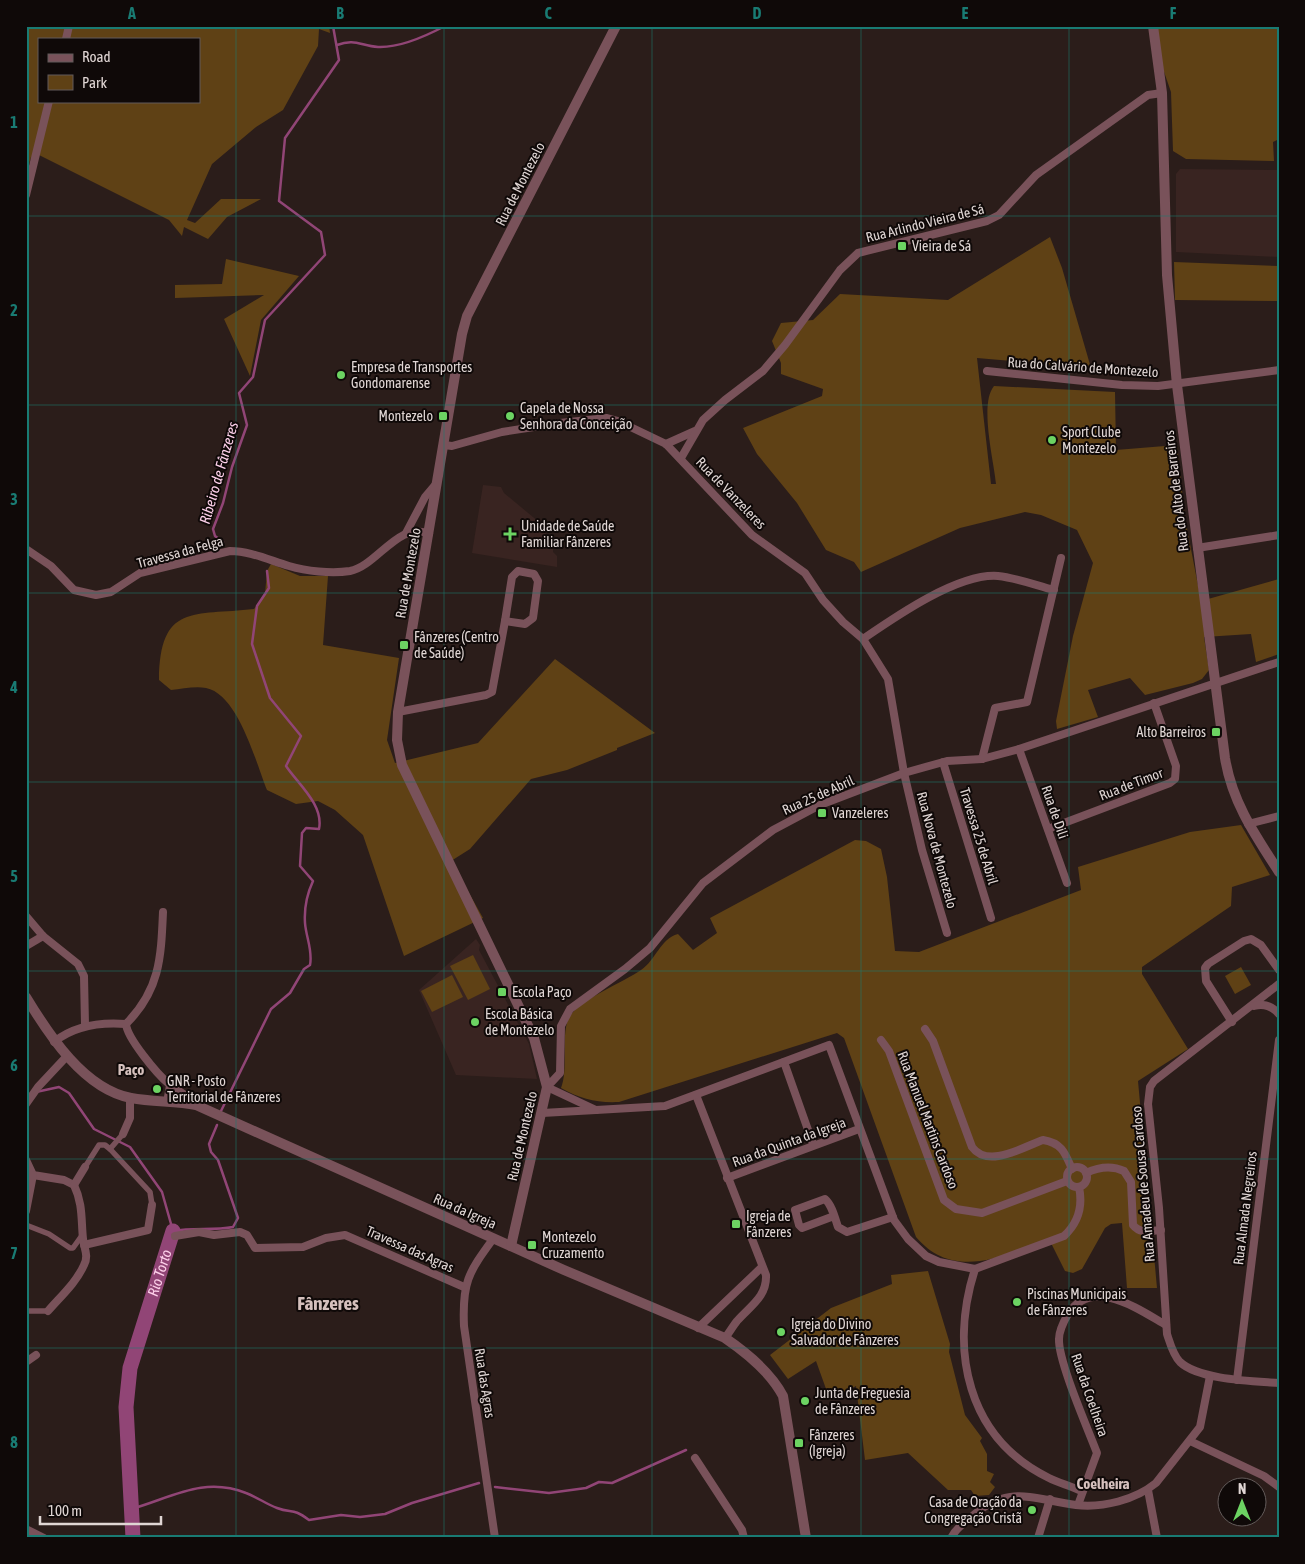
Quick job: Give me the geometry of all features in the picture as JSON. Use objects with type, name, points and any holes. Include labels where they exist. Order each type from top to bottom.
[{"type":"street","points":[[66,38],[70,26]]},
{"type":"street","name":"Rua de Montezelo","points":[[511,1246],[547,1087],[534,1038],[402,765],[397,740],[398,712],[462,334],[467,316],[616,26]]},
{"type":"street","name":"Rua do Alto de Barreiros","points":[[1153,26],[1162,92],[1167,275],[1177,384],[1227,774],[1232,792],[1248,824],[1279,872]]},
{"type":"street","name":"Rua Arlindo Vieira de Sá","points":[[695,431],[725,400],[763,371],[785,345],[840,270],[858,253],[987,222],[1007,207],[1036,175],[1148,96],[1162,92]]},
{"type":"street","points":[[26,195],[49,102]]},
{"type":"street","name":"Rua do Calvário de Montezelo","points":[[987,371],[1122,385],[1177,384],[1279,370]]},
{"type":"street","name":"Rua de Vanzeleres","points":[[444,445],[465,444],[502,432],[607,418],[618,421],[666,444],[682,458],[752,535],[805,573],[823,600],[843,622],[863,639],[888,679],[904,773]]},
{"type":"street","points":[[666,444],[695,431]]},
{"type":"street","points":[[682,458],[695,431]]},
{"type":"street","name":"Travessa da Felga","points":[[26,549],[51,566],[74,590],[96,595],[111,592],[140,573],[230,551],[242,551],[291,567],[323,571],[352,571],[406,533],[425,497],[438,483]]},
{"type":"street","points":[[406,533],[417,530],[429,534]]},
{"type":"street","points":[[1197,548],[1279,535]]},
{"type":"street","points":[[982,759],[995,708],[1027,702],[1061,558]]},
{"type":"street","points":[[398,712],[486,695],[492,692],[505,621],[514,573],[518,571],[534,574],[538,581],[533,618],[525,624],[505,621]]},
{"type":"street","points":[[863,639],[898,614],[970,579],[996,576],[1016,579],[1054,590]]},
{"type":"street","name":"Rua 25 de Abril","points":[[547,1087],[560,1073],[560,1032],[564,1016],[570,1009],[626,969],[650,948],[703,882],[773,830],[796,816],[904,773],[943,762],[982,759],[1019,749],[1279,662]]},
{"type":"street","name":"Rua de Timor","points":[[1048,829],[1170,784],[1175,779],[1176,766],[1154,703]]},
{"type":"street","name":"Rua de Dili","points":[[1019,749],[1067,884]]},
{"type":"street","name":"Travessa 25 de Abril","points":[[943,762],[991,918]]},
{"type":"street","name":"Rua Nova de Montezelo","points":[[904,773],[922,850],[948,933]]},
{"type":"street","points":[[1248,824],[1279,816]]},
{"type":"street","points":[[54,1042],[64,1034],[85,1025],[126,1024],[138,1012],[156,977],[161,960],[162,912]]},
{"type":"street","points":[[26,916],[43,936],[78,964],[84,976],[85,1025]]},
{"type":"street","points":[[26,946],[43,936]]},
{"type":"street","points":[[1232,1022],[1206,981],[1205,968],[1208,964],[1244,941],[1251,939],[1261,945],[1279,970]]},
{"type":"street","name":"Rua Amadeu de Sousa Cardoso","points":[[1166,1325],[1160,1230],[1148,1104],[1150,1087],[1161,1075],[1279,984]]},
{"type":"street","name":"Rua da Igreja","points":[[26,997],[54,1042],[67,1056],[113,1092],[130,1097],[196,1105],[493,1239],[725,1338]]},
{"type":"street","points":[[1252,1006],[1264,1004],[1272,1007],[1279,1014]]},
{"type":"street","points":[[126,1024],[129,1036],[150,1064],[169,1084],[190,1097],[196,1105]]},
{"type":"street","points":[[925,1029],[933,1041],[972,1147],[976,1153],[992,1158],[1043,1140],[1058,1143],[1072,1169]]},
{"type":"street","name":"Rua Manuel Martins Cardoso","points":[[881,1040],[889,1051],[944,1200],[962,1210],[982,1213],[1067,1181]]},
{"type":"street","name":"Rua Almada Negreiros","points":[[1237,1380],[1279,1040]]},
{"type":"street","points":[[542,1113],[665,1106],[829,1045],[893,1217],[908,1239],[926,1256],[939,1262],[975,1269],[1064,1236],[1073,1227],[1077,1218],[1081,1202],[1079,1187]]},
{"type":"street","points":[[26,1104],[38,1087],[67,1056]]},
{"type":"street","points":[[784,1062],[813,1144]]},
{"type":"street","points":[[166,1102],[169,1084]]},
{"type":"street","points":[[547,1087],[596,1110]]},
{"type":"street","points":[[696,1095],[766,1275],[765,1289],[759,1300],[736,1322],[725,1338],[777,1383],[783,1396],[806,1538]]},
{"type":"street","points":[[110,1149],[120,1137],[130,1118],[130,1097]]},
{"type":"street","name":"Rua da Quinta da Igreja","points":[[728,1178],[813,1144],[859,1129]]},
{"type":"street","points":[[74,1185],[98,1145],[104,1145],[150,1192],[152,1205],[148,1230],[84,1244]]},
{"type":"street","points":[[26,1160],[29,1175],[26,1211]]},
{"type":"street","points":[[1078,1167],[1086,1173],[1087,1180],[1079,1187],[1073,1187],[1067,1181],[1068,1172],[1072,1169],[1078,1167]]},
{"type":"street","points":[[1086,1173],[1107,1167],[1124,1171],[1131,1182],[1133,1225],[1137,1230],[1160,1230]]},
{"type":"street","points":[[26,1310],[48,1311],[75,1280],[85,1264],[87,1256],[84,1244],[82,1210],[74,1185],[64,1180],[29,1175]]},
{"type":"street","points":[[834,1216],[802,1228],[799,1225],[795,1210],[824,1199],[829,1204],[834,1216],[838,1227],[847,1232],[893,1217]]},
{"type":"street","points":[[26,1226],[49,1234],[70,1248],[73,1248],[83,1234]]},
{"type":"street","name":"Travessa das Agras","points":[[175,1236],[198,1232],[214,1235],[240,1232],[247,1235],[255,1248],[303,1246],[326,1238],[345,1235],[464,1287]]},
{"type":"street","name":"Rua das Agras","points":[[493,1239],[473,1267],[464,1287],[464,1326],[495,1538]]},
{"type":"street","points":[[698,1328],[762,1267]]},
{"type":"street","points":[[975,1269],[967,1292],[962,1344],[967,1377],[976,1404],[994,1433],[1017,1457],[1048,1478],[1081,1490]]},
{"type":"street","name":"Rua da Coelheira","points":[[1078,1505],[1081,1490],[1097,1452],[1064,1363],[1058,1339],[1064,1321],[1073,1307],[1088,1297],[1106,1296],[1133,1306],[1166,1325]]},
{"type":"street","points":[[1166,1325],[1169,1341],[1180,1362],[1210,1376],[1279,1383]]},
{"type":"street","points":[[26,1362],[36,1355]]},
{"type":"street","points":[[950,1538],[978,1511],[992,1502],[1018,1495],[1078,1505],[1124,1500],[1148,1490],[1200,1427],[1210,1376]]},
{"type":"street","points":[[1190,1441],[1264,1476],[1279,1487]]},
{"type":"street","points":[[695,1458],[742,1530],[744,1538]]},
{"type":"street","points":[[1148,1490],[1157,1538]]},
{"type":"street","points":[[1038,1538],[1050,1500]]},
{"type":"street","points":[[26,1529],[44,1538]]},
{"type":"shaded area","points":[[1180,169],[1279,170],[1279,257],[1176,252],[1176,174]]},
{"type":"shaded area","name":"Unidade de Saúde Familiar Fânzeres","points":[[483,485],[501,487],[504,493],[539,522],[553,546],[553,552],[557,556],[557,567],[472,553]]},
{"type":"shaded area","name":"Escola Básica de Montezelo","points":[[476,939],[480,945],[479,950],[529,1044],[537,1079],[456,1075],[419,990]]},
{"type":"green space","points":[[26,26],[329,26],[330,33],[319,29],[318,46],[283,110],[256,127],[212,164],[187,220],[195,223],[221,199],[261,199],[227,217],[208,239],[184,227],[182,236],[169,220],[39,155],[31,157],[26,176]]},
{"type":"green space","points":[[1157,26],[1279,26],[1279,139],[1273,142],[1274,161],[1186,159],[1173,151],[1171,92],[1162,66]]},
{"type":"green space","points":[[1050,237],[1062,268],[1091,368],[977,358],[991,484],[996,484],[989,433],[988,406],[990,394],[994,386],[1115,392],[1116,450],[1177,445],[1185,518],[1201,601],[1279,579],[1279,654],[1256,662],[1251,634],[1204,637],[1209,670],[1202,679],[1145,695],[1130,678],[1088,690],[1098,717],[1057,729],[1056,721],[1073,636],[1093,563],[1077,530],[1041,515],[1025,512],[960,528],[861,572],[854,562],[826,550],[797,503],[757,454],[743,428],[822,396],[823,389],[781,374],[781,363],[772,341],[781,323],[813,320],[840,294],[948,300]]},
{"type":"green space","points":[[226,259],[299,276],[261,320],[250,376],[224,319],[264,295],[175,298],[175,285],[222,284]]},
{"type":"green space","points":[[1174,262],[1279,266],[1279,301],[1175,300]]},
{"type":"green space","points":[[271,564],[300,576],[328,576],[323,645],[399,658],[387,740],[395,763],[478,743],[555,659],[655,733],[567,770],[531,779],[470,849],[451,861],[483,918],[404,956],[363,835],[335,810],[318,801],[296,804],[267,790],[244,731],[227,703],[217,693],[202,687],[171,690],[159,680],[161,655],[166,637],[173,626],[184,618],[197,614],[254,609],[265,594],[267,571]]},
{"type":"green space","points":[[1241,825],[1270,875],[1232,887],[1231,906],[1142,967],[1142,974],[1188,1049],[1138,1081],[1157,1288],[1127,1288],[1122,1223],[1111,1224],[1105,1228],[1082,1269],[1073,1273],[1065,1271],[1049,1239],[1015,1252],[980,1261],[963,1262],[947,1259],[931,1251],[916,1237],[844,1038],[837,1033],[619,1102],[589,1100],[561,1088],[567,1023],[570,1016],[582,1004],[641,970],[651,961],[667,940],[678,934],[693,950],[717,933],[710,918],[855,840],[866,841],[881,849],[887,877],[895,951],[919,952],[1081,890],[1078,867],[1190,832]]},
{"type":"green space","points":[[473,955],[490,989],[468,1000],[450,966]]},
{"type":"green space","points":[[1241,967],[1251,985],[1235,994],[1225,976]]},
{"type":"green space","points":[[452,975],[463,997],[432,1012],[421,991]]},
{"type":"green space","points":[[928,1271],[950,1344],[949,1352],[965,1415],[982,1438],[980,1441],[987,1454],[987,1471],[994,1474],[990,1482],[995,1487],[989,1495],[975,1496],[971,1490],[948,1490],[908,1453],[865,1460],[856,1386],[830,1400],[816,1361],[788,1379],[770,1355],[831,1308],[892,1284],[891,1275]]},
{"type":"waterway","name":"Ribeiro de Fânzeres","points":[[223,542],[215,536],[213,529],[247,425],[239,393],[253,377],[265,320],[325,255],[321,232],[279,201],[285,138],[339,60],[333,26]]},
{"type":"waterway","points":[[337,45],[349,42],[378,47],[395,46],[445,26]]},
{"type":"waterway","name":"Ribeiro de Fânzeres","points":[[221,1111],[271,1009],[290,993],[304,969],[310,965],[311,960],[305,917],[306,901],[313,881],[300,866],[302,833],[306,828],[319,829],[320,820],[309,795],[286,766],[301,736],[270,698],[252,644],[257,606],[269,588],[267,571]]},
{"type":"waterway","name":"Rio Torto","points":[[36,1092],[59,1087],[69,1093],[94,1129],[130,1147],[162,1192],[173,1231],[233,1227],[238,1218],[218,1160],[211,1152],[209,1144],[217,1125]]},
{"type":"waterway","name":"Rio Torto","points":[[133,1538],[126,1407],[130,1368],[173,1231]]},
{"type":"waterway","points":[[495,1487],[549,1493],[586,1488],[599,1482],[612,1483],[686,1450]]},
{"type":"waterway","points":[[131,1509],[187,1490],[216,1487],[230,1488],[246,1493],[282,1510],[299,1513],[309,1520],[341,1515],[360,1517],[385,1514],[412,1503],[479,1483]]},
{"type":"place","name":"Vieira de Sá","points":[[902,246]]},
{"type":"place","name":"Empresa de Transportes Gondomarense","points":[[341,375]]},
{"type":"place","name":"Montezelo","points":[[443,416]]},
{"type":"place","name":"Capela de Nossa Senhora da Conceição","points":[[510,416]]},
{"type":"place","name":"Sport Clube Montezelo","points":[[1052,440]]},
{"type":"place","name":"Unidade de Saúde Familiar Fânzeres","points":[[510,534]]},
{"type":"place","name":"Fânzeres (Centro de Saúde)","points":[[404,645]]},
{"type":"place","name":"Alto Barreiros","points":[[1216,732]]},
{"type":"place","name":"Vanzeleres","points":[[822,813]]},
{"type":"place","name":"Escola Paço","points":[[502,992]]},
{"type":"place","name":"Escola Básica de Montezelo","points":[[475,1022]]},
{"type":"place","name":"GNR - Posto Territorial de Fânzeres","points":[[157,1089]]},
{"type":"place","name":"Igreja de Fânzeres","points":[[736,1224]]},
{"type":"place","name":"Montezelo Cruzamento","points":[[532,1245]]},
{"type":"place","name":"Piscinas Municipais de Fânzeres","points":[[1017,1302]]},
{"type":"place","name":"Igreja do Divino Salvador de Fânzeres","points":[[781,1332]]},
{"type":"place","name":"Junta de Freguesia de Fânzeres","points":[[805,1401]]},
{"type":"place","name":"Fânzeres (Igreja)","points":[[799,1443]]},
{"type":"place","name":"Casa de Oração da Congregação Cristã","points":[[1032,1510]]},
{"type":"district","name":"Paço","points":[[131,1070]]},
{"type":"district","name":"Fânzeres","points":[[328,1303]]},
{"type":"district","name":"Coelheira","points":[[1103,1484]]}]
